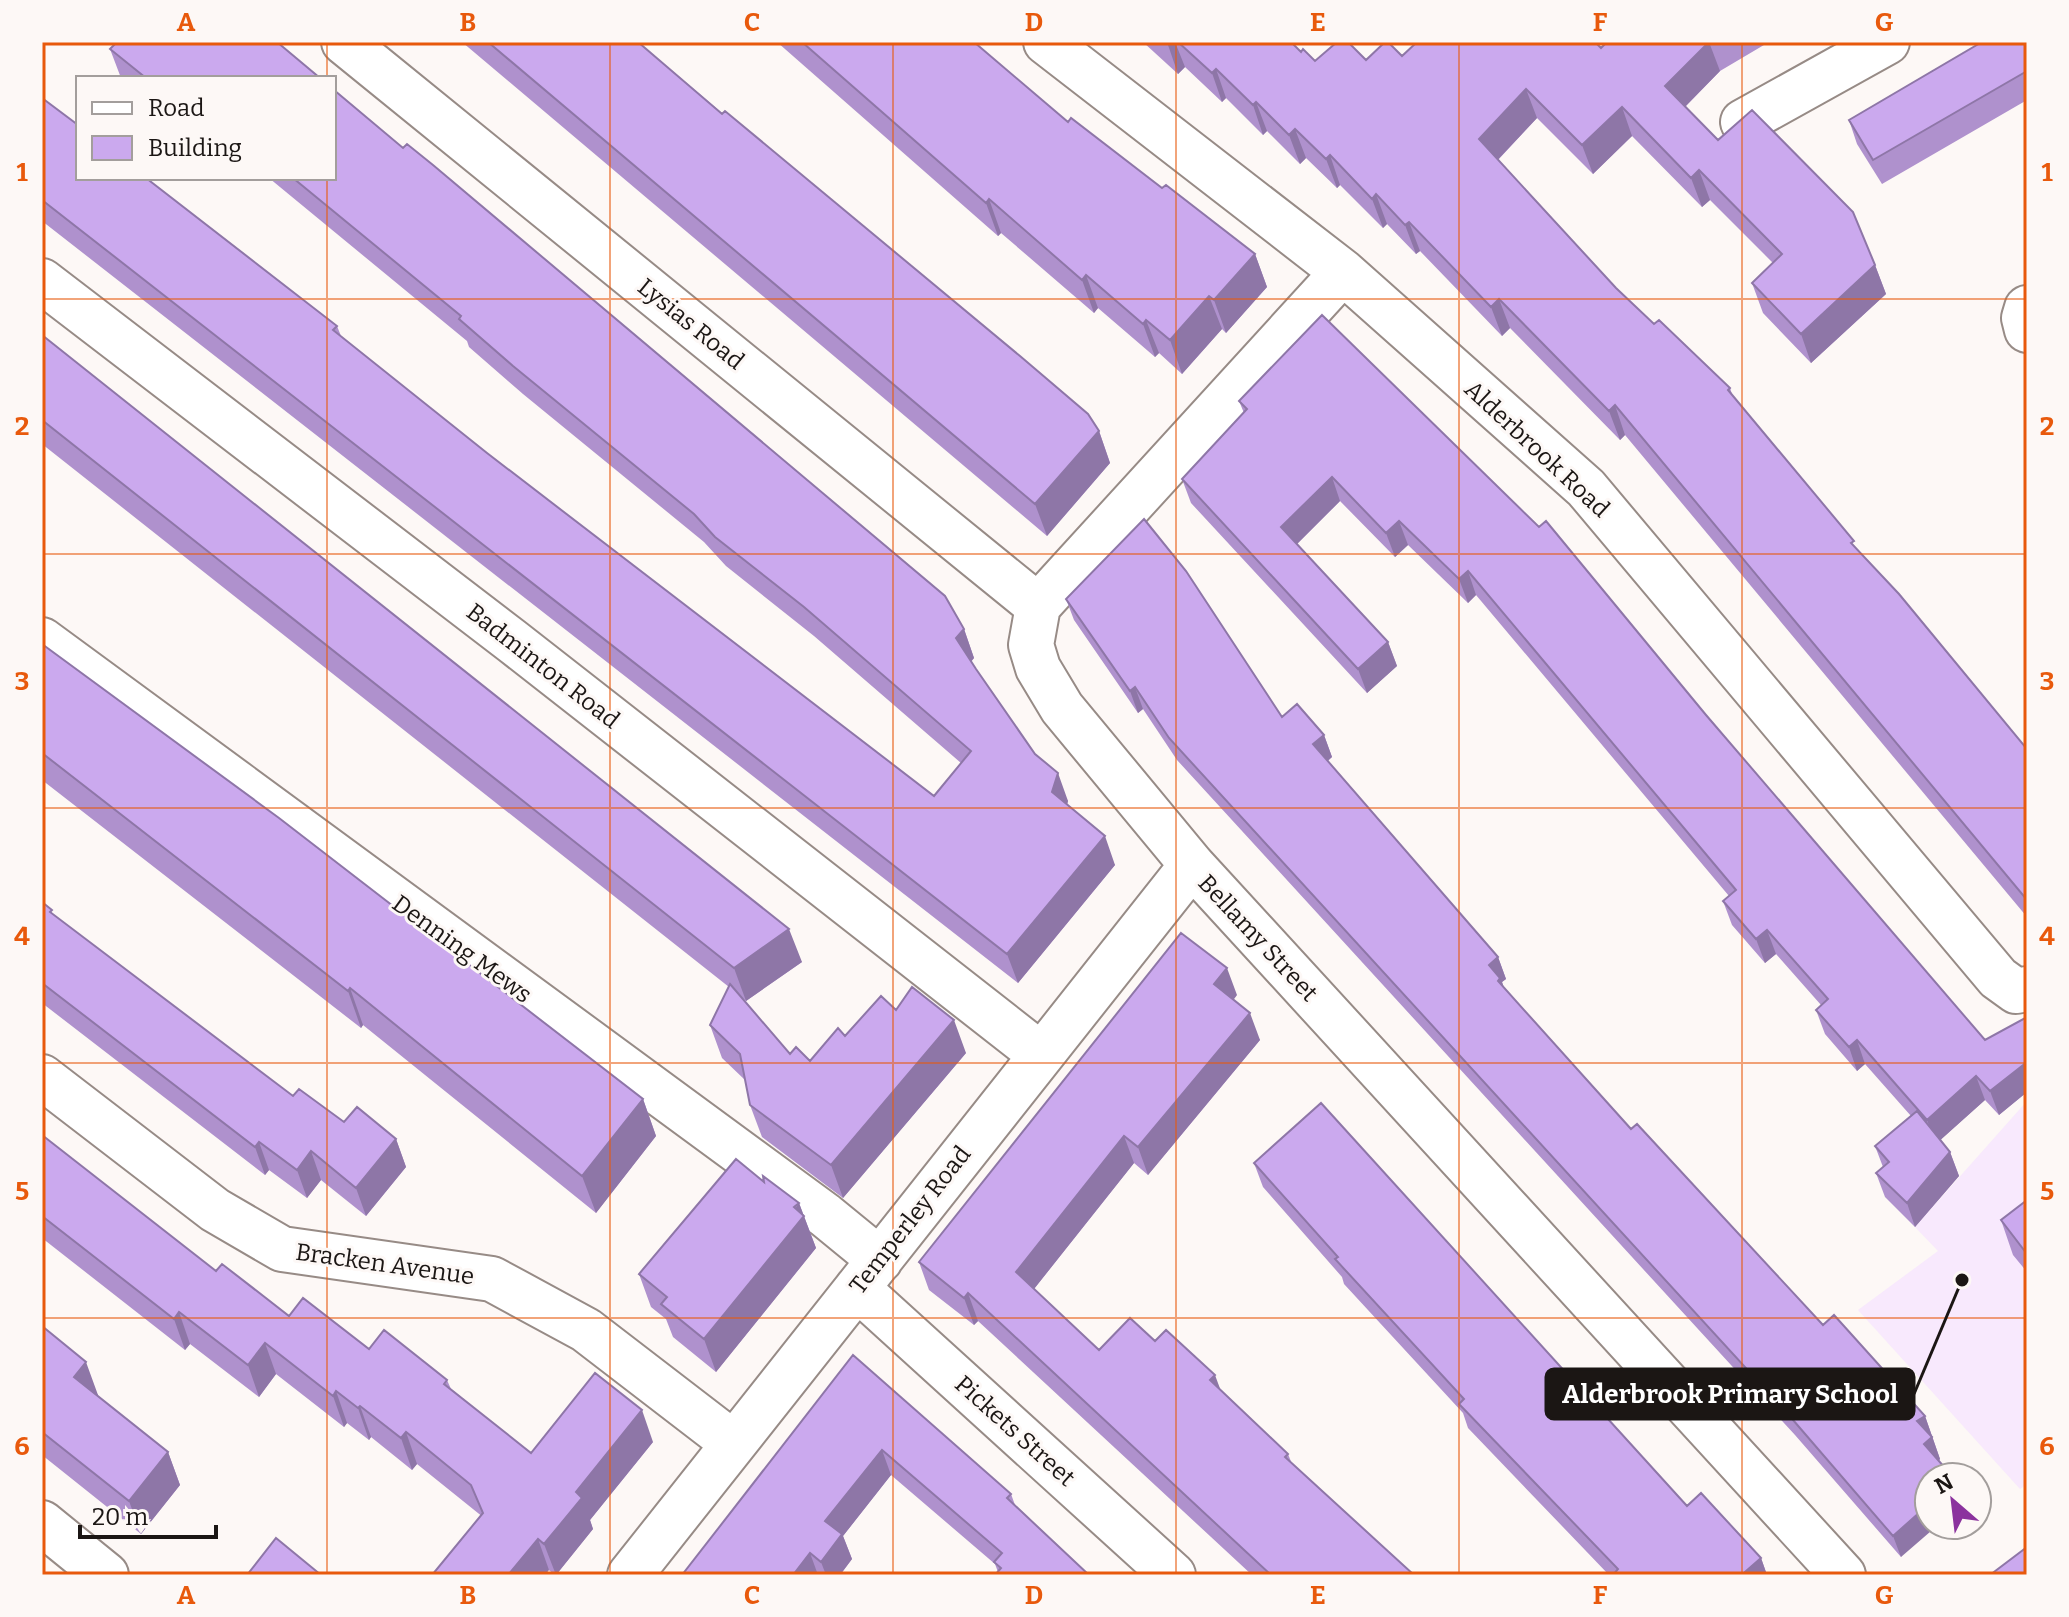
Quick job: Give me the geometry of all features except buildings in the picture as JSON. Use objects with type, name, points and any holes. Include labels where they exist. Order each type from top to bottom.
[{"type":"street","name":"Lysias Road","points":[[344,42],[1038,606]]},
{"type":"street","name":"Alderbrook Road","points":[[1046,42],[1343,272],[1586,488],[1998,978],[2016,991],[2027,989]]},
{"type":"street","points":[[1743,122],[1887,42]]},
{"type":"street","points":[[1038,606],[1343,272]]},
{"type":"street","name":"Badminton Road","points":[[42,281],[512,641],[1040,1054]]},
{"type":"street","points":[[2027,308],[2024,318],[2027,330]]},
{"type":"street","name":"Bellamy Street","points":[[1038,606],[1031,645],[1038,668],[1062,708],[1192,865],[1843,1575]]},
{"type":"street","name":"Denning Mews","points":[[42,640],[825,1215],[868,1274]]},
{"type":"street","name":"Temperley Road","points":[[630,1575],[1192,865]]},
{"type":"street","name":"Bracken Avenue","points":[[42,1077],[215,1210],[282,1249],[492,1279],[586,1330],[733,1443]]},
{"type":"street","name":"Pickets Street","points":[[868,1274],[1173,1575]]},
{"type":"street","points":[[42,1523],[106,1575]]},
{"type":"shaded area","points":[[2027,1101],[2027,1484],[2020,1489],[1858,1310],[1938,1251],[1915,1227]]},
{"type":"place","name":"Alderbrook Primary School","points":[[1962,1280]]}]
